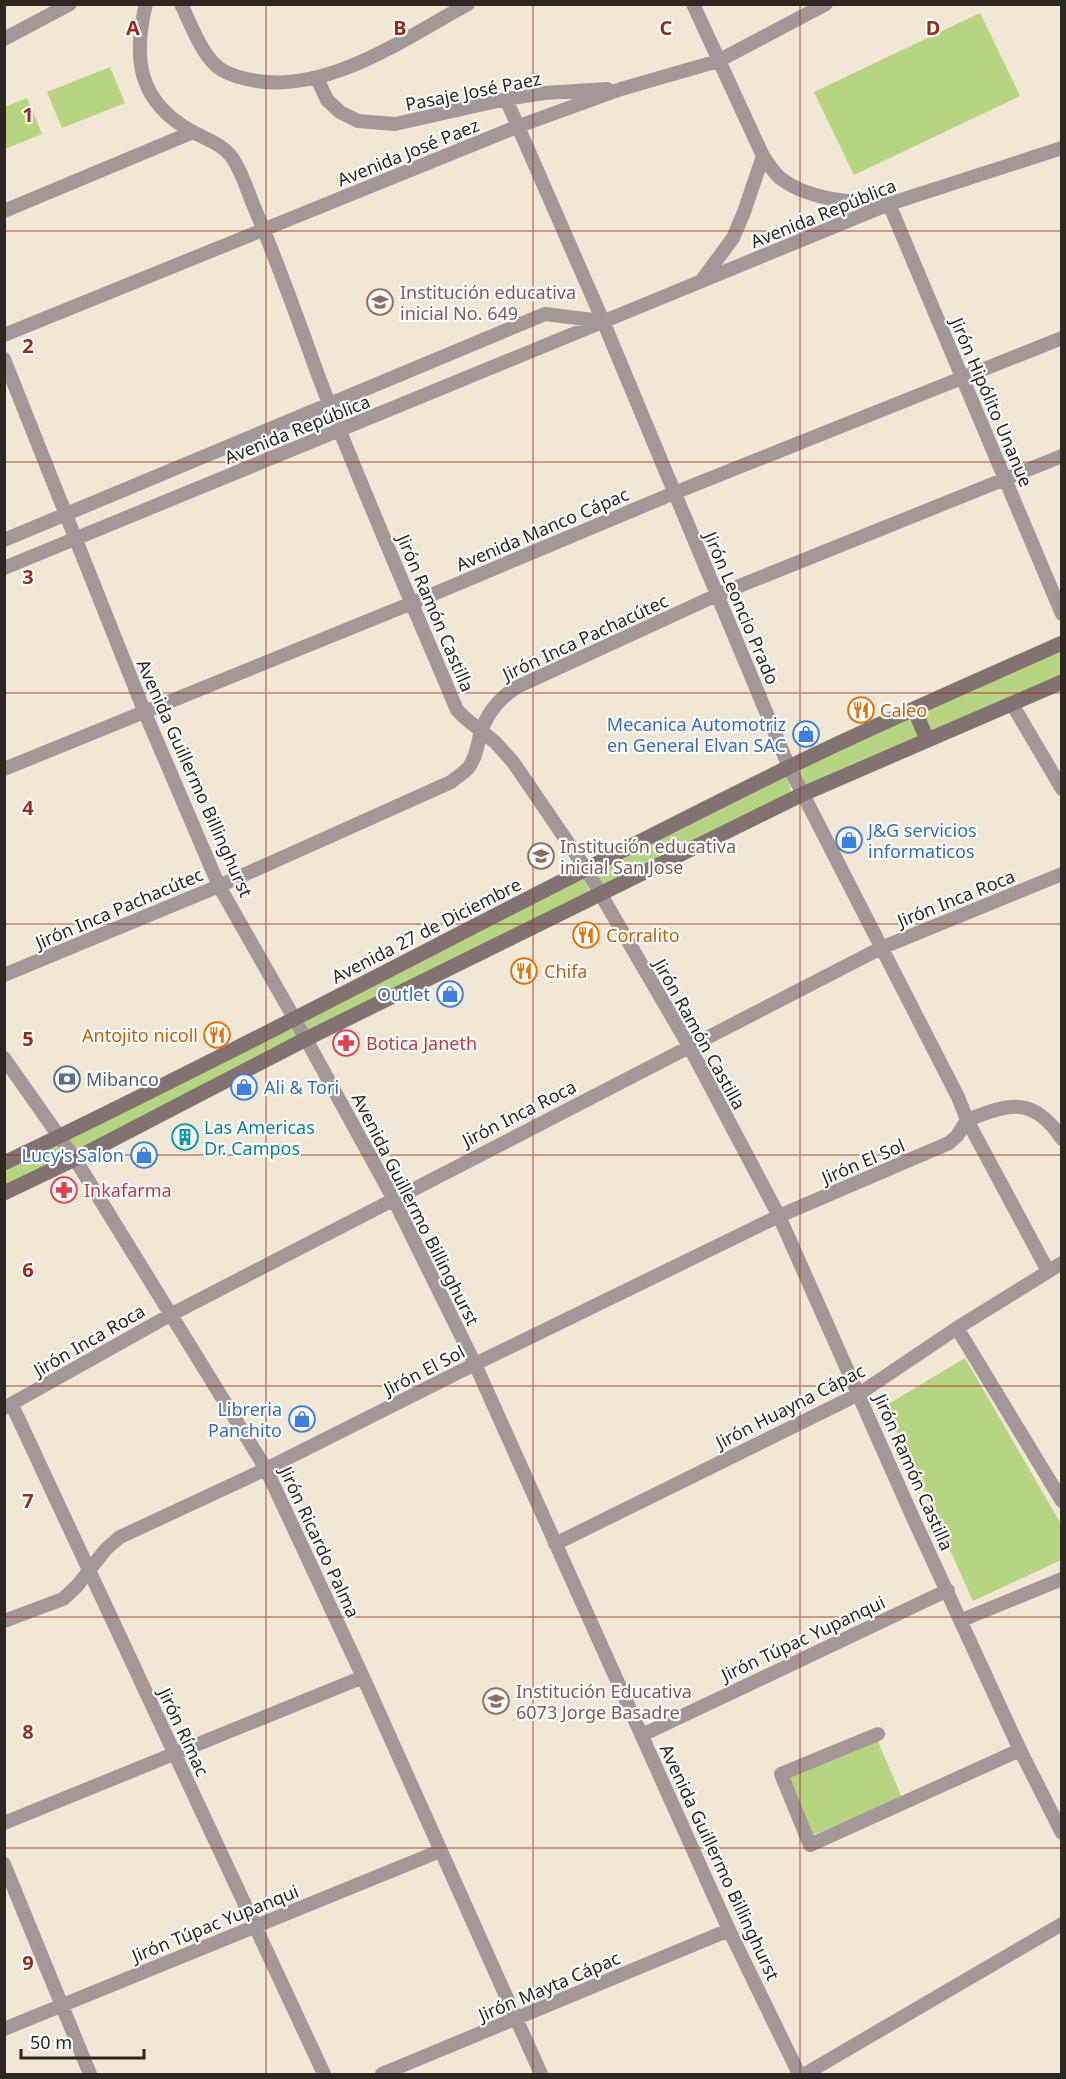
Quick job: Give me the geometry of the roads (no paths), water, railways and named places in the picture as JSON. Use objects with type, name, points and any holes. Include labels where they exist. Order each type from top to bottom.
[{"type":"street","points":[[4,39],[70,4]]},
{"type":"street","name":"Jirón Ramón Castilla","points":[[146,4],[139,41],[139,60],[144,80],[157,104],[175,122],[222,146],[234,159],[264,230],[340,431],[457,710],[495,742],[513,762],[586,869],[688,1046],[779,1216],[914,1520],[1020,1750],[1062,1833]]},
{"type":"street","points":[[181,4],[204,51],[220,69],[243,79],[270,83],[317,78],[359,63],[468,4]]},
{"type":"street","points":[[693,4],[763,156],[780,178],[812,195],[889,204]]},
{"type":"street","name":"Avenida José Paez","points":[[4,335],[519,126],[621,89],[718,61],[826,4]]},
{"type":"street","name":"Pasaje José Paez","points":[[317,78],[327,100],[340,112],[358,121],[395,124],[506,99],[544,93],[621,89]]},
{"type":"street","name":"Jirón Leoncio Prado","points":[[506,99],[603,321],[789,767],[958,1097],[967,1120],[1048,1271]]},
{"type":"street","points":[[4,211],[193,132]]},
{"type":"street","name":"Avenida República","points":[[4,568],[77,540],[889,204],[1062,148]]},
{"type":"street","points":[[701,281],[733,238],[763,156]]},
{"type":"street","name":"Jirón Hipólito Unanue","points":[[889,204],[1062,614]]},
{"type":"street","name":"Avenida República","points":[[4,540],[545,314],[603,321]]},
{"type":"street","name":"Avenida Manco Cápac","points":[[4,770],[674,493],[1062,338]]},
{"type":"street","name":"Avenida Guillermo Billinghurst","points":[[4,360],[145,713],[219,886],[296,1019],[393,1198],[475,1364],[729,1930],[800,2074]]},
{"type":"street","name":"Jirón Inca Pachacútec","points":[[4,975],[219,886],[451,782],[470,766],[477,751],[482,730],[493,707],[502,696],[517,687],[717,595],[1062,456]]},
{"type":"street","name":"Avenida 27 de Diciembre","points":[[4,1163],[296,1019],[789,767],[1062,643]]},
{"type":"street","points":[[4,1192],[75,1159],[306,1039],[803,794],[1062,682]]},
{"type":"street","points":[[1012,704],[1062,789]]},
{"type":"street","points":[[914,710],[927,740]]},
{"type":"street","name":"Jirón Inca Roca","points":[[8,1406],[172,1314],[393,1198],[881,948],[1062,874]]},
{"type":"street","name":"Jirón Ricardo Palma","points":[[4,1058],[75,1159],[266,1469],[363,1677],[541,2074]]},
{"type":"street","points":[[967,1120],[1003,1107],[1020,1106],[1033,1110],[1046,1119],[1062,1139]]},
{"type":"street","name":"Jirón El Sol","points":[[4,1621],[63,1599],[77,1586],[106,1549],[120,1537],[266,1469],[779,1216],[949,1143],[957,1136],[967,1120]]},
{"type":"street","name":"Jirón Huayna Cápac","points":[[555,1544],[859,1394],[957,1328],[1062,1263]]},
{"type":"street","points":[[957,1328],[1062,1501]]},
{"type":"street","name":"Jirón Rímac","points":[[8,1406],[89,1570],[324,2074]]},
{"type":"street","points":[[962,1620],[1062,1579]]},
{"type":"street","name":"Jirón Túpac Yupanqui","points":[[642,1735],[948,1590]]},
{"type":"street","points":[[4,1823],[363,1677]]},
{"type":"street","points":[[878,1734],[781,1774],[810,1845],[1020,1750]]},
{"type":"street","name":"Jirón Túpac Yupanqui","points":[[4,2029],[440,1851]]},
{"type":"street","points":[[4,1864],[90,2074]]},
{"type":"street","points":[[805,2074],[1062,1924]]},
{"type":"street","name":"Jirón Mayta Cápac","points":[[382,2074],[729,1930]]},
{"type":"place","name":"Institución educativa inicial No. 649","points":[[380,302]]},
{"type":"place","name":"Caleo","points":[[861,710]]},
{"type":"place","name":"Mecanica Automotriz en General Elvan SAC","points":[[806,734]]},
{"type":"place","name":"J&G servicios informaticos","points":[[849,840]]},
{"type":"place","name":"Institución educativa inicial San Jose","points":[[541,856]]},
{"type":"place","name":"Corralito","points":[[586,935]]},
{"type":"place","name":"Chifa","points":[[524,971]]},
{"type":"place","name":"Outlet","points":[[450,994]]},
{"type":"place","name":"Antojito nicoll","points":[[217,1035]]},
{"type":"place","name":"Botica Janeth","points":[[346,1043]]},
{"type":"place","name":"Mibanco","points":[[67,1079]]},
{"type":"place","name":"Ali & Tori","points":[[244,1087]]},
{"type":"place","name":"Las Americas Dr. Campos","points":[[185,1137]]},
{"type":"place","name":"Lucy's Salon","points":[[144,1155]]},
{"type":"place","name":"Inkafarma","points":[[64,1190]]},
{"type":"place","name":"Libreria Panchito","points":[[302,1419]]},
{"type":"place","name":"Institución Educativa 6073 Jorge Basadre","points":[[496,1701]]}]
